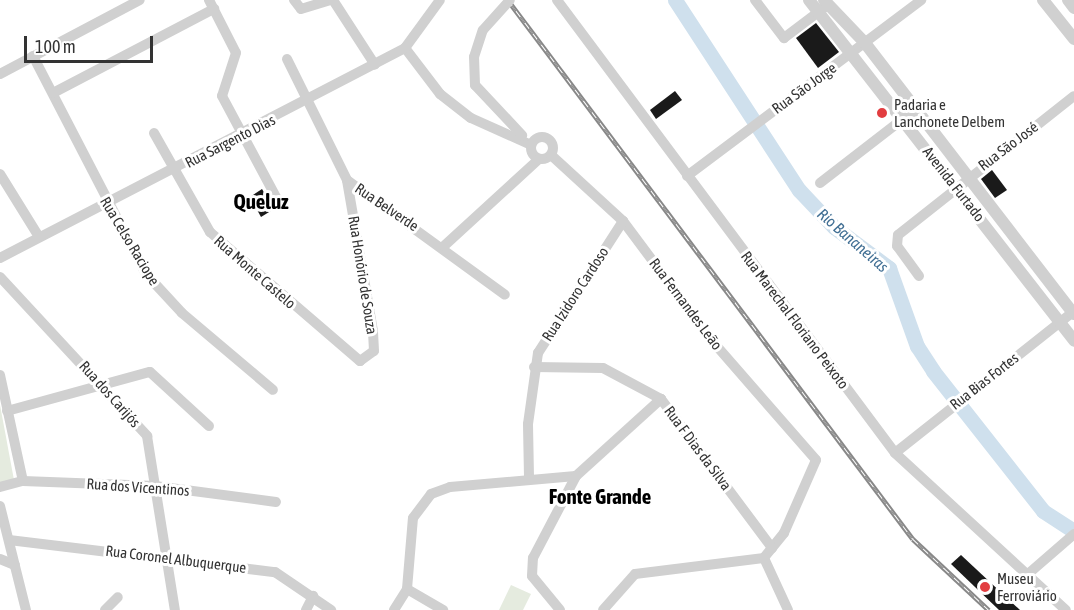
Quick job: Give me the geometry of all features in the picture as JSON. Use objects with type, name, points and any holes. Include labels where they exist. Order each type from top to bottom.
[{"type":"street","points":[[0,74],[140,0]]},
{"type":"street","points":[[294,0],[301,9],[331,0],[375,65]]},
{"type":"street","name":"Rua Sargento Dias","points":[[0,258],[243,135],[405,48],[440,0]]},
{"type":"street","points":[[510,0],[483,30],[474,57],[475,85],[512,129],[532,143],[539,159]]},
{"type":"street","name":"Rua Marechal Floriano Peixoto","points":[[557,0],[895,453],[1066,610]]},
{"type":"street","points":[[755,0],[784,38],[824,6]]},
{"type":"street","name":"Avenida Furtado","points":[[808,0],[824,6],[865,43],[1074,312]]},
{"type":"street","name":"Rua São Jorge","points":[[687,176],[921,0]]},
{"type":"street","points":[[1060,0],[1047,4],[1074,39]]},
{"type":"street","points":[[1068,0],[1074,8]]},
{"type":"street","points":[[53,93],[212,5],[236,53],[222,96],[276,197]]},
{"type":"street","name":"Avenida Furtado","points":[[824,6],[851,54],[957,187],[1074,341]]},
{"type":"street","points":[[405,48],[440,94],[471,118],[532,143]]},
{"type":"street","name":"Rua Celso Raciope","points":[[33,56],[106,204],[156,287],[273,390]]},
{"type":"street","name":"Rua Belverde","points":[[287,59],[347,180],[444,246],[505,295]]},
{"type":"street","name":"Rua São José","points":[[919,276],[895,240],[970,176],[1074,96]]},
{"type":"street","points":[[820,183],[917,108]]},
{"type":"street","name":"Rua Monte Castelo","points":[[154,133],[216,238],[360,361]]},
{"type":"street","name":"Rua Fernandes Leão","points":[[532,143],[549,139],[551,155],[623,222],[714,343],[816,460],[772,548]]},
{"type":"street","points":[[444,246],[539,159],[551,155]]},
{"type":"street","points":[[0,174],[39,237]]},
{"type":"street","name":"Rua Honório de Souza","points":[[347,180],[373,331],[374,351],[360,361]]},
{"type":"street","name":"Rua Izidoro Cardoso","points":[[529,477],[534,367],[561,310],[623,222]]},
{"type":"street","name":"Rua dos Carijós","points":[[0,277],[105,386],[147,436],[175,610]]},
{"type":"street","name":"Rua Bias Fortes","points":[[895,453],[948,408],[1074,312]]},
{"type":"street","name":"Rua F Dias da Silva","points":[[534,367],[603,368],[661,399],[772,548]]},
{"type":"street","points":[[8,411],[105,386],[143,373],[159,374],[209,426]]},
{"type":"street","points":[[0,375],[23,481]]},
{"type":"street","points":[[560,610],[532,576],[533,558],[576,476],[661,399]]},
{"type":"street","points":[[394,610],[407,589],[410,532],[424,500],[450,486],[529,477],[576,476]]},
{"type":"street","name":"Rua dos Vicentinos","points":[[0,487],[23,481],[155,486],[276,502]]},
{"type":"street","points":[[0,506],[26,610]]},
{"type":"street","points":[[1028,574],[1063,541],[1074,534]]},
{"type":"street","name":"Rua Coronel Albuquerque","points":[[9,540],[275,572],[331,610]]},
{"type":"street","points":[[603,610],[635,574],[764,558],[772,548]]},
{"type":"street","points":[[764,558],[788,610]]},
{"type":"street","points":[[0,559],[15,565]]},
{"type":"street","points":[[407,589],[443,610]]},
{"type":"street","points":[[306,610],[313,596]]},
{"type":"street","points":[[105,610],[118,597]]},
{"type":"shaded area","points":[[0,405],[14,480],[0,483]]},
{"type":"shaded area","points":[[511,585],[531,594],[523,610],[499,610]]},
{"type":"building","points":[[816,23],[839,52],[818,68],[796,38]]},
{"type":"building","points":[[675,91],[682,100],[656,119],[650,110]]},
{"type":"building","points":[[992,170],[1007,190],[995,198],[981,179]]},
{"type":"building","points":[[262,189],[274,209],[261,217],[250,197]]},
{"type":"building","name":"Museu Ferroviário","points":[[961,555],[1020,610],[999,610],[951,564]]},
{"type":"waterway","name":"Rio Bananeiras","points":[[675,0],[799,190],[834,227],[889,268],[917,346],[933,371],[1043,511],[1074,531]]},
{"type":"railway","points":[[508,0],[913,539],[989,610]]},
{"type":"place","name":"Padaria e Lanchonete Delbem","points":[[882,113]]},
{"type":"place","name":"Museu Ferroviário","points":[[985,587]]},
{"type":"district","name":"Queluz","points":[[261,201]]},
{"type":"district","name":"Fonte Grande","points":[[600,496]]}]
